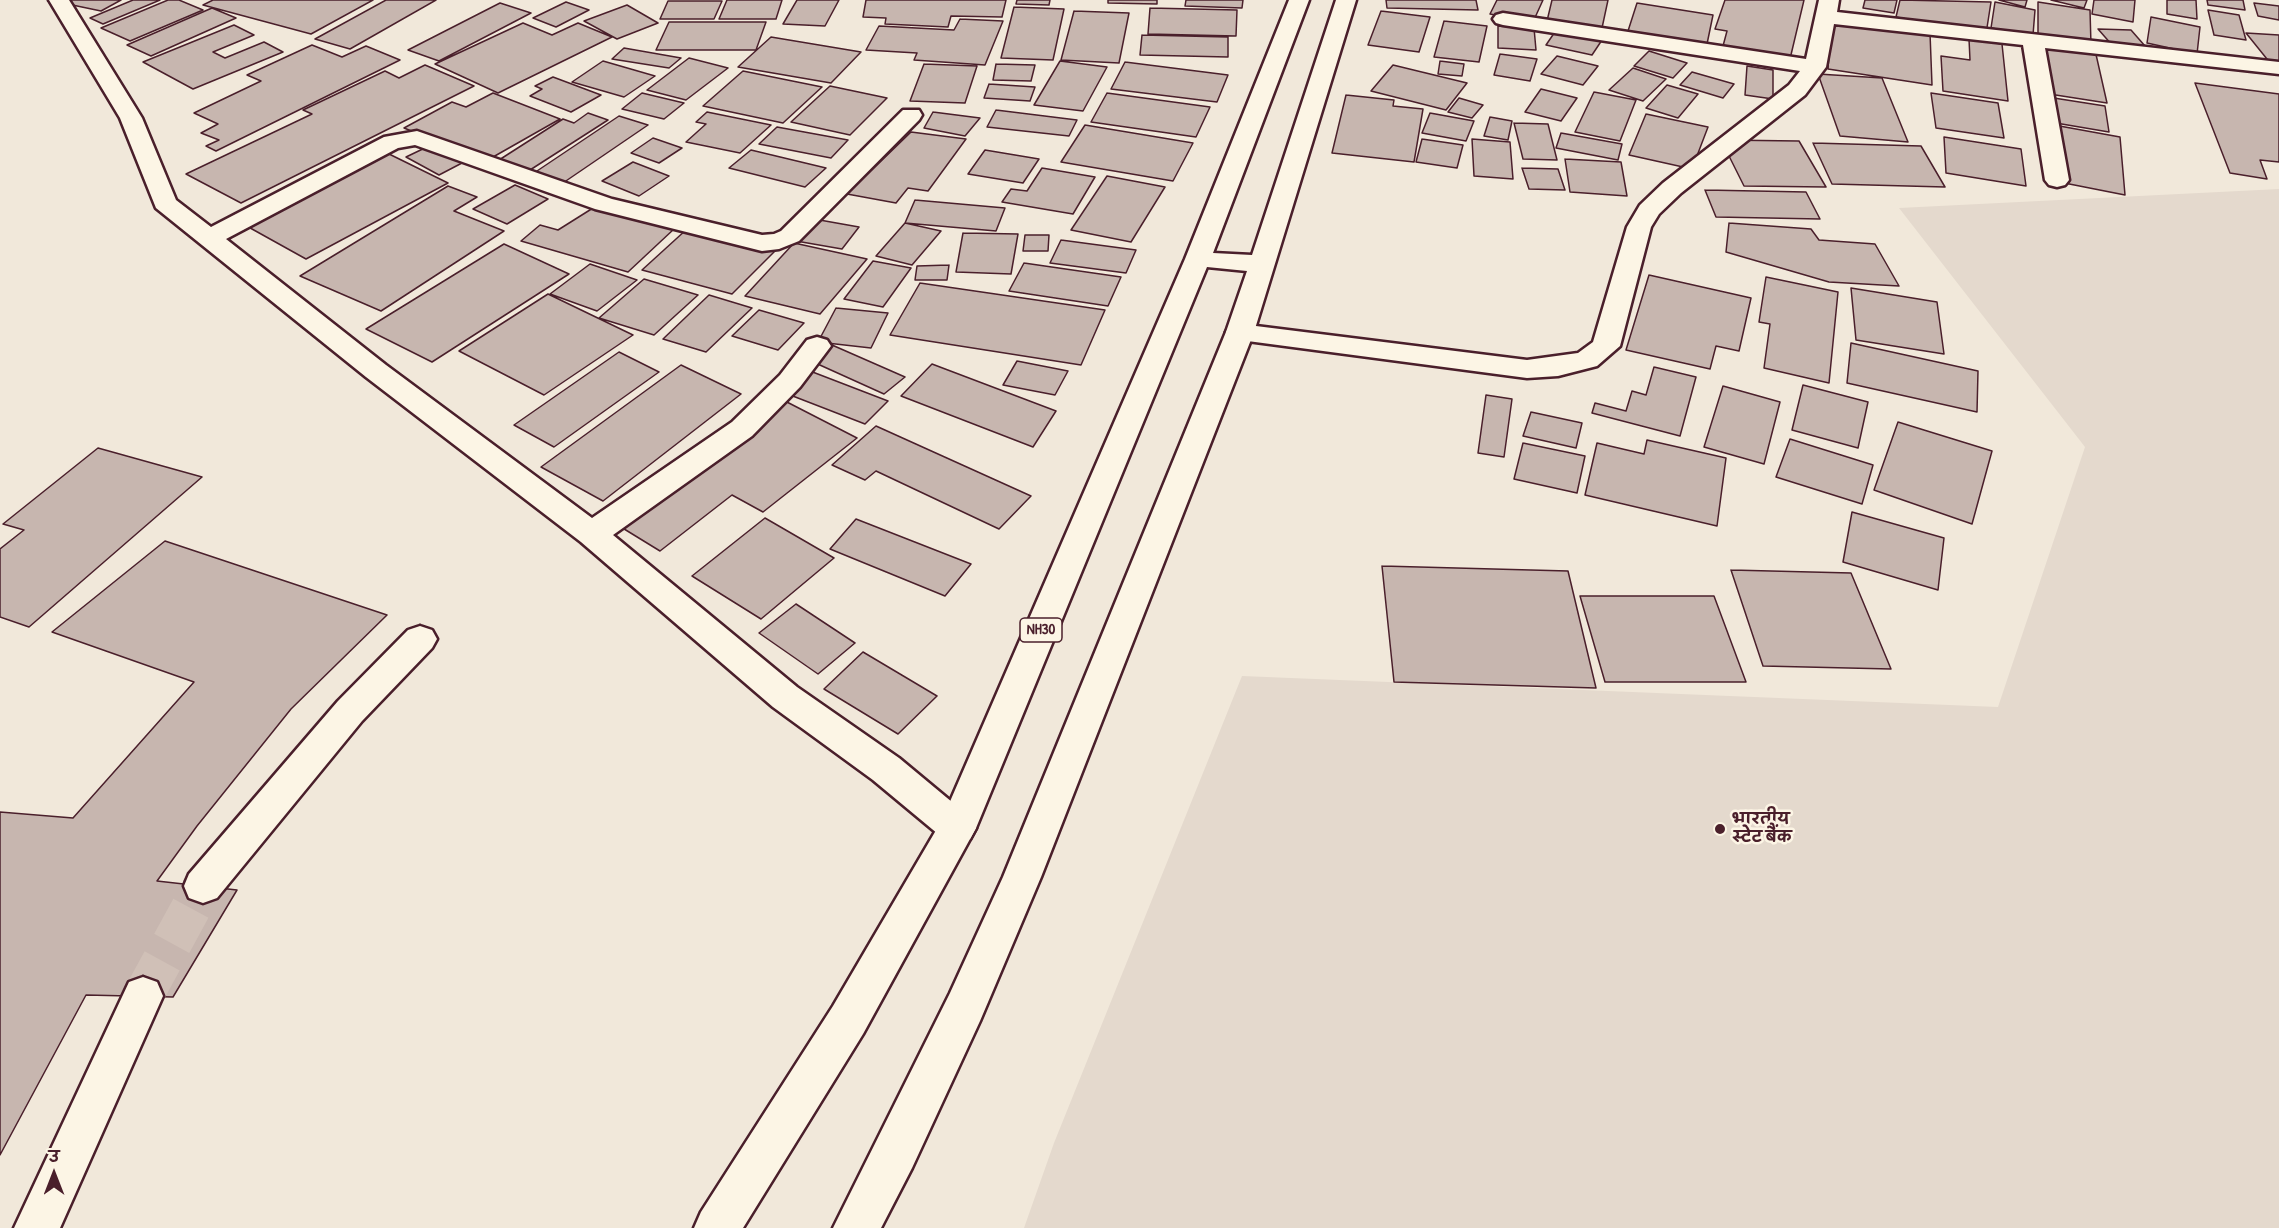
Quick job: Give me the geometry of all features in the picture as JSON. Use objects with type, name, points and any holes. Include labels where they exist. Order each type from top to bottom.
[{"type":"main road","points":[[59,0],[131,118],[165,203],[376,372],[592,534],[785,697],[885,769],[957,828]]},
{"type":"main road","name":"NH30","points":[[717,1228],[848,1020],[957,828],[1198,259],[1299,0]]},
{"type":"main road","points":[[856,1228],[896,1152],[1022,877],[1240,332],[1346,0]]},
{"type":"main road","points":[[1240,332],[1527,369],[1558,368],[1587,360],[1606,346],[1639,227],[1649,210],[1672,188],[1797,90],[1815,67],[1828,8],[2033,40],[2279,68]]},
{"type":"main road","points":[[1503,19],[1815,67]]},
{"type":"main road","points":[[2033,40],[2057,180]]},
{"type":"main road","points":[[210,237],[393,142],[417,138],[604,204],[762,243],[779,241],[790,236],[911,115]]},
{"type":"main road","points":[[1198,259],[1262,264]]},
{"type":"main road","points":[[592,534],[742,429],[790,381],[817,346]]},
{"type":"main road","points":[[203,886],[350,711],[420,639]]},
{"type":"main road","points":[[37,1228],[143,996]]},
{"type":"shaded area","points":[[2279,189],[2279,1228],[1024,1228],[1054,1143],[1242,676],[1998,707],[2085,447],[1899,208]]},
{"type":"building","points":[[61,0],[121,0],[101,11],[58,2]]},
{"type":"building","points":[[133,0],[160,0],[103,24],[90,18]]},
{"type":"building","points":[[168,0],[179,0],[203,10],[130,41],[101,28]]},
{"type":"building","points":[[213,0],[373,0],[311,34],[203,5]]},
{"type":"building","points":[[386,0],[436,0],[350,49],[315,39]]},
{"type":"building","points":[[727,0],[782,0],[776,19],[719,19]]},
{"type":"building","points":[[797,0],[839,0],[825,26],[783,24]]},
{"type":"building","points":[[866,0],[1006,0],[1002,17],[951,16],[948,27],[885,24],[886,18],[863,17]]},
{"type":"building","points":[[1017,0],[1050,0],[1049,5],[1016,4]]},
{"type":"building","points":[[1108,0],[1157,0],[1157,4],[1108,3]]},
{"type":"building","points":[[1186,0],[1243,0],[1242,8],[1185,6]]},
{"type":"building","points":[[1386,0],[1476,0],[1478,10],[1387,8]]},
{"type":"building","points":[[1497,0],[1543,0],[1533,22],[1490,14]]},
{"type":"building","points":[[1552,0],[1608,0],[1602,28],[1547,21]]},
{"type":"building","points":[[1725,0],[1804,0],[1790,59],[1723,46],[1727,31],[1715,29]]},
{"type":"building","points":[[1865,0],[1897,0],[1894,13],[1863,8]]},
{"type":"building","points":[[1900,0],[1991,2],[1986,34],[1896,17]]},
{"type":"building","points":[[1999,0],[2027,0],[2025,7]]},
{"type":"building","points":[[2051,0],[2087,0],[2084,8]]},
{"type":"building","points":[[2094,0],[2135,0],[2133,22],[2092,14]]},
{"type":"building","points":[[2167,0],[2196,0],[2197,19],[2167,14]]},
{"type":"building","points":[[2207,0],[2243,0],[2245,10],[2208,5]]},
{"type":"building","points":[[668,1],[722,1],[714,19],[660,19]]},
{"type":"building","points":[[566,2],[589,10],[556,27],[533,18]]},
{"type":"building","points":[[1995,2],[2035,10],[2033,35],[1991,28]]},
{"type":"building","points":[[2038,2],[2090,10],[2091,45],[2038,35]]},
{"type":"building","points":[[500,3],[531,13],[439,61],[408,50]]},
{"type":"building","points":[[1637,3],[1713,15],[1707,44],[1628,31]]},
{"type":"building","points":[[2254,3],[2279,6],[2279,20],[2258,16]]},
{"type":"building","points":[[627,5],[658,23],[617,39],[584,21]]},
{"type":"building","points":[[1014,7],[1064,9],[1053,60],[1001,58]]},
{"type":"building","points":[[212,8],[236,18],[151,56],[127,45]]},
{"type":"building","points":[[1150,8],[1237,10],[1236,36],[1148,34]]},
{"type":"building","points":[[2208,10],[2239,15],[2246,40],[2214,35]]},
{"type":"building","points":[[1074,11],[1129,13],[1119,63],[1061,60]]},
{"type":"building","points":[[1381,11],[1430,17],[1419,52],[1368,45]]},
{"type":"building","points":[[2151,17],[2200,27],[2197,54],[2147,43]]},
{"type":"building","points":[[960,19],[1003,21],[985,65],[914,60],[917,53],[866,50],[879,26],[954,30]]},
{"type":"building","points":[[1831,19],[1930,33],[1932,85],[1828,69]]},
{"type":"building","points":[[1444,21],[1487,26],[1479,62],[1434,57]]},
{"type":"building","points":[[669,22],[766,22],[756,50],[656,50]]},
{"type":"building","points":[[523,23],[552,35],[578,23],[612,37],[498,93],[435,64]]},
{"type":"building","points":[[234,25],[254,35],[213,52],[225,58],[264,42],[283,52],[193,89],[143,62]]},
{"type":"building","points":[[1498,26],[1534,28],[1536,50],[1498,48]]},
{"type":"building","points":[[1559,26],[1604,37],[1592,55],[1546,45]]},
{"type":"building","points":[[2098,29],[2131,30],[2145,46],[2112,45]]},
{"type":"building","points":[[2246,33],[2279,35],[2279,65],[2271,64]]},
{"type":"building","points":[[1142,35],[1228,37],[1228,57],[1140,55]]},
{"type":"building","points":[[771,37],[861,52],[831,83],[738,67]]},
{"type":"building","points":[[1969,39],[2002,44],[2008,101],[1943,91],[1941,56],[1970,60]]},
{"type":"building","points":[[2022,40],[2095,50],[2107,103],[2030,91]]},
{"type":"building","points":[[312,45],[342,57],[366,46],[400,60],[216,151],[206,146],[219,140],[201,133],[218,124],[194,113],[261,81],[247,75]]},
{"type":"building","points":[[624,48],[681,58],[669,68],[612,59]]},
{"type":"building","points":[[1649,51],[1687,63],[1673,78],[1634,66]]},
{"type":"building","points":[[1500,54],[1537,59],[1530,81],[1494,75]]},
{"type":"building","points":[[1557,56],[1598,66],[1583,85],[1541,74]]},
{"type":"building","points":[[689,58],[728,68],[686,100],[647,90]]},
{"type":"building","points":[[603,61],[655,76],[624,97],[572,82]]},
{"type":"building","points":[[1060,61],[1107,67],[1083,111],[1034,105]]},
{"type":"building","points":[[1440,61],[1464,64],[1462,76],[1438,74]]},
{"type":"building","points":[[1125,62],[1228,75],[1217,102],[1111,89]]},
{"type":"building","points":[[924,64],[977,66],[965,103],[910,101]]},
{"type":"building","points":[[996,64],[1035,65],[1031,81],[993,80]]},
{"type":"building","points":[[425,65],[474,86],[241,203],[186,174],[312,114],[303,110],[385,71],[399,78]]},
{"type":"building","points":[[1393,65],[1467,83],[1446,110],[1371,91]]},
{"type":"building","points":[[1747,66],[1773,70],[1773,99],[1745,95]]},
{"type":"building","points":[[1633,68],[1666,79],[1643,101],[1609,90]]},
{"type":"building","points":[[743,71],[822,87],[783,123],[703,106]]},
{"type":"building","points":[[1692,72],[1734,84],[1723,98],[1680,85]]},
{"type":"building","points":[[1818,74],[1882,78],[1908,142],[1840,136]]},
{"type":"building","points":[[553,77],[601,95],[571,112],[530,96],[542,89],[535,86]]},
{"type":"building","points":[[2195,83],[2279,94],[2279,162],[2260,160],[2267,179],[2230,173]]},
{"type":"building","points":[[989,84],[1035,87],[1030,101],[984,98]]},
{"type":"building","points":[[1667,85],[1698,94],[1678,118],[1646,108]]},
{"type":"building","points":[[830,86],[887,98],[850,135],[791,122]]},
{"type":"building","points":[[1541,89],[1577,98],[1561,121],[1525,112]]},
{"type":"building","points":[[1594,92],[1636,100],[1620,141],[1575,132]]},
{"type":"building","points":[[493,93],[560,119],[486,161],[404,128],[452,102],[466,107]]},
{"type":"building","points":[[642,93],[684,103],[664,119],[622,109]]},
{"type":"building","points":[[1107,93],[1210,107],[1196,137],[1091,122]]},
{"type":"building","points":[[1931,93],[1998,103],[2004,138],[1936,128]]},
{"type":"building","points":[[1346,95],[1394,100],[1393,106],[1423,109],[1414,162],[1332,153]]},
{"type":"building","points":[[2041,96],[2105,106],[2109,132],[2044,121]]},
{"type":"building","points":[[1459,98],[1483,105],[1472,118],[1448,112]]},
{"type":"building","points":[[996,110],[1077,120],[1069,136],[987,127]]},
{"type":"building","points":[[707,112],[771,125],[740,153],[686,142],[706,124],[696,122]]},
{"type":"building","points":[[933,112],[980,118],[965,136],[924,128]]},
{"type":"building","points":[[588,113],[608,120],[530,170],[499,160],[563,119],[574,123]]},
{"type":"building","points":[[1430,113],[1474,121],[1466,141],[1422,133]]},
{"type":"building","points":[[1646,114],[1708,127],[1692,169],[1629,155]]},
{"type":"building","points":[[619,116],[648,125],[560,185],[531,175]]},
{"type":"building","points":[[1490,117],[1512,121],[1508,140],[1484,136]]},
{"type":"building","points":[[1514,123],[1548,124],[1557,160],[1523,159]]},
{"type":"building","points":[[2043,123],[2120,137],[2125,195],[2044,179]]},
{"type":"building","points":[[1085,125],[1193,143],[1173,181],[1061,162]]},
{"type":"building","points":[[777,127],[848,140],[831,158],[759,144]]},
{"type":"building","points":[[911,132],[966,139],[928,191],[908,188],[896,203],[847,194]]},
{"type":"building","points":[[1561,133],[1622,144],[1618,160],[1556,148]]},
{"type":"building","points":[[1944,137],[2021,149],[2026,186],[1946,173]]},
{"type":"building","points":[[653,138],[682,148],[659,163],[631,153]]},
{"type":"building","points":[[1422,139],[1463,145],[1457,168],[1416,162]]},
{"type":"building","points":[[1472,139],[1510,142],[1513,179],[1474,176]]},
{"type":"building","points":[[1721,140],[1799,141],[1826,187],[1744,186]]},
{"type":"building","points":[[1813,143],[1921,146],[1945,187],[1832,184]]},
{"type":"building","points":[[429,146],[462,163],[439,175],[406,157]]},
{"type":"building","points":[[751,150],[826,168],[805,187],[729,168]]},
{"type":"building","points":[[985,150],[1039,159],[1023,183],[968,174]]},
{"type":"building","points":[[385,152],[448,183],[306,259],[243,224]]},
{"type":"building","points":[[1565,159],[1621,162],[1627,196],[1570,192]]},
{"type":"building","points":[[633,162],[669,176],[639,196],[602,181]]},
{"type":"building","points":[[1042,168],[1095,177],[1073,214],[1002,202],[1011,189],[1027,191]]},
{"type":"building","points":[[1522,168],[1558,169],[1565,190],[1529,189]]},
{"type":"building","points":[[1107,176],[1165,187],[1131,242],[1071,230]]},
{"type":"building","points":[[515,185],[548,199],[507,224],[473,209]]},
{"type":"building","points":[[448,186],[477,197],[454,211],[504,231],[381,311],[300,276]]},
{"type":"building","points":[[1705,190],[1806,192],[1820,219],[1716,217]]},
{"type":"building","points":[[915,200],[1005,208],[996,231],[905,223]]},
{"type":"building","points":[[593,208],[674,229],[628,272],[521,241],[540,225],[558,230]]},
{"type":"building","points":[[814,219],[859,227],[842,249],[796,241]]},
{"type":"building","points":[[905,223],[941,231],[912,265],[876,256]]},
{"type":"building","points":[[1729,223],[1811,229],[1819,240],[1875,244],[1899,286],[1829,282],[1726,252]]},
{"type":"building","points":[[687,229],[775,251],[732,294],[642,270]]},
{"type":"building","points":[[963,233],[1018,234],[1011,274],[956,272]]},
{"type":"building","points":[[1025,235],[1049,235],[1048,251],[1023,251]]},
{"type":"building","points":[[1061,240],[1136,250],[1126,273],[1050,263]]},
{"type":"building","points":[[794,243],[867,259],[820,314],[745,296]]},
{"type":"building","points":[[504,244],[569,274],[432,362],[366,329]]},
{"type":"building","points":[[873,261],[911,268],[883,307],[844,299]]},
{"type":"building","points":[[1024,263],[1121,277],[1108,306],[1009,291]]},
{"type":"building","points":[[590,264],[637,280],[597,311],[550,294]]},
{"type":"building","points":[[949,265],[947,280],[915,280],[917,266]]},
{"type":"building","points":[[1649,275],[1751,298],[1739,351],[1716,346],[1710,369],[1626,350]]},
{"type":"building","points":[[1766,277],[1838,292],[1829,383],[1764,368],[1770,324],[1759,322]]},
{"type":"building","points":[[644,279],[698,295],[654,335],[599,318]]},
{"type":"building","points":[[920,283],[1105,310],[1081,365],[890,335]]},
{"type":"building","points":[[1851,288],[1937,302],[1944,354],[1856,340]]},
{"type":"building","points":[[548,294],[633,335],[544,395],[459,351]]},
{"type":"building","points":[[709,295],[752,308],[706,352],[663,339]]},
{"type":"building","points":[[836,308],[888,313],[871,348],[818,342]]},
{"type":"building","points":[[759,310],[804,323],[778,350],[732,336]]},
{"type":"building","points":[[1851,343],[1978,371],[1977,412],[1847,383]]},
{"type":"building","points":[[832,345],[905,377],[884,394],[811,361]]},
{"type":"building","points":[[619,352],[659,372],[554,447],[514,425]]},
{"type":"building","points":[[1017,361],[1068,371],[1055,395],[1003,385]]},
{"type":"building","points":[[932,364],[1056,411],[1033,447],[901,396]]},
{"type":"building","points":[[681,365],[741,394],[603,501],[541,467]]},
{"type":"building","points":[[1654,367],[1696,377],[1680,436],[1592,413],[1595,403],[1626,411],[1632,391],[1646,395]]},
{"type":"building","points":[[810,371],[888,401],[865,424],[785,393]]},
{"type":"building","points":[[1803,385],[1868,402],[1858,448],[1792,430]]},
{"type":"building","points":[[1723,386],[1780,402],[1764,464],[1704,447]]},
{"type":"building","points":[[1486,395],[1512,399],[1504,457],[1478,453]]},
{"type":"building","points":[[783,400],[857,438],[763,512],[732,495],[660,551],[616,524]]},
{"type":"building","points":[[1531,412],[1582,423],[1576,448],[1523,436]]},
{"type":"building","points":[[1898,422],[1992,451],[1972,524],[1874,490]]},
{"type":"building","points":[[876,426],[1031,496],[999,529],[876,471],[865,480],[832,465]]},
{"type":"building","points":[[1790,439],[1873,465],[1862,504],[1776,477]]},
{"type":"building","points":[[1647,440],[1726,458],[1717,526],[1585,495],[1597,443],[1644,454]]},
{"type":"building","points":[[1523,443],[1585,456],[1577,493],[1514,479]]},
{"type":"building","points":[[98,448],[202,477],[29,627],[0,617],[0,549],[24,530],[3,524]]},
{"type":"building","points":[[1852,512],[1944,538],[1938,590],[1843,562]]},
{"type":"building","points":[[765,518],[834,558],[761,619],[692,576]]},
{"type":"building","points":[[856,519],[971,564],[945,596],[830,549]]},
{"type":"building","points":[[165,541],[387,615],[291,709],[197,826],[157,881],[237,890],[173,997],[86,995],[0,1155],[0,812],[73,818],[194,682],[52,632]]},
{"type":"building","points":[[1382,566],[1568,571],[1596,688],[1394,682]]},
{"type":"building","points":[[1731,570],[1851,573],[1891,669],[1763,666]]},
{"type":"building","points":[[1580,596],[1714,596],[1746,682],[1605,682]]},
{"type":"building","points":[[796,604],[855,643],[818,674],[759,633]]},
{"type":"building","points":[[863,652],[937,696],[898,734],[824,689]]},
{"type":"tunnel","points":[[143,996],[203,886]]},
{"type":"place","name":"भारतीय स्टेट बैंक","points":[[1720,829]]}]
